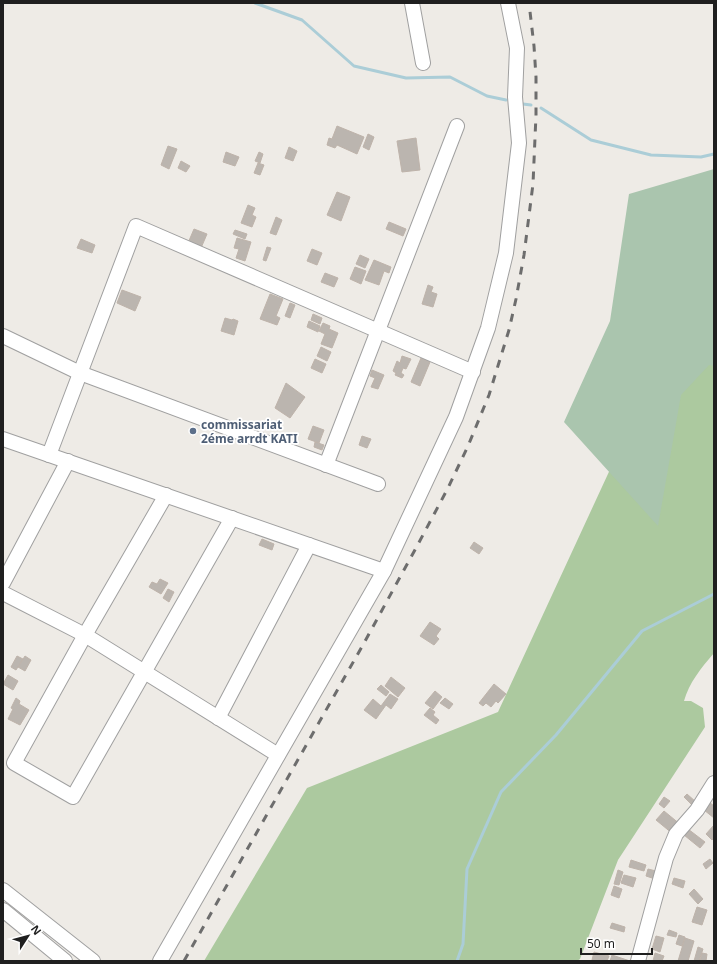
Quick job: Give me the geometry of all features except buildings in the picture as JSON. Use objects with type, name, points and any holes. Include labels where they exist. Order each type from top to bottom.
[{"type":"street","points":[[412,3],[423,63]]},
{"type":"street","points":[[160,961],[384,571],[456,417],[488,328],[506,253],[519,143],[515,97],[517,48],[508,3]]},
{"type":"street","points":[[326,465],[457,126]]},
{"type":"street","points":[[49,455],[136,226],[472,372]]},
{"type":"street","points":[[3,336],[80,373],[378,484]]},
{"type":"street","points":[[3,439],[384,571]]},
{"type":"street","points":[[3,583],[68,462]]},
{"type":"street","points":[[166,495],[85,635],[14,763],[73,797],[232,518]]},
{"type":"street","points":[[218,718],[309,545]]},
{"type":"street","points":[[3,593],[85,635],[278,755]]},
{"type":"street","points":[[638,961],[666,858],[676,834],[697,810],[714,783]]},
{"type":"street","points":[[4,893],[93,961]]},
{"type":"street","points":[[3,910],[66,961]]},
{"type":"green space","points":[[714,169],[714,366],[709,365],[681,395],[658,526],[564,422],[610,321],[629,194]]},
{"type":"green space","points":[[714,346],[714,653],[696,676],[686,694],[684,701],[691,701],[703,708],[705,727],[618,860],[580,959],[577,961],[204,961],[307,788],[498,712],[662,357]]},
{"type":"waterway","points":[[255,3],[302,20],[354,66],[406,78],[450,77],[487,96],[506,100]]},
{"type":"waterway","points":[[523,104],[531,105]]},
{"type":"waterway","points":[[541,108],[591,140],[651,155],[701,157],[714,154]]},
{"type":"waterway","points":[[457,961],[463,944],[467,869],[501,792],[556,735],[642,631],[714,594]]},
{"type":"railway","points":[[184,961],[416,548],[448,488],[468,446],[489,395],[509,330],[516,299],[524,255],[533,184],[536,77],[529,3]]},
{"type":"place","name":"commissariat 2éme arrdt KATI","points":[[193,431]]}]
